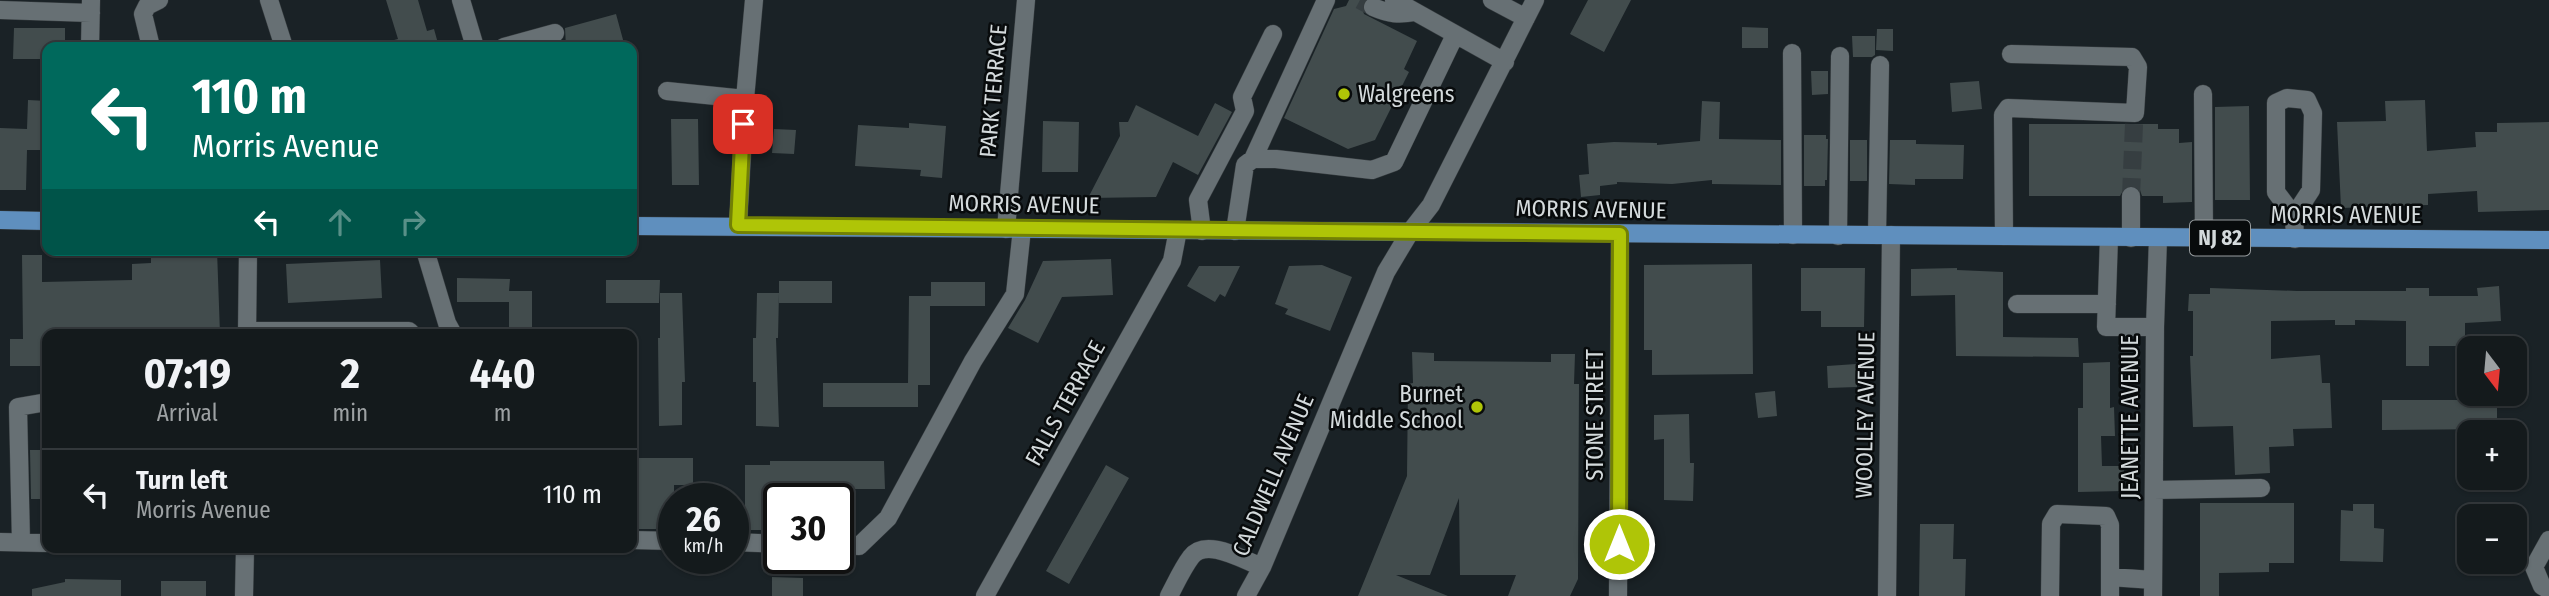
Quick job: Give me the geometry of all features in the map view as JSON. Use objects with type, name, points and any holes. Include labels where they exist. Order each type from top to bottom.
[{"type":"main road","points":[[0,220],[42,220]]},
{"type":"main road","name":"MORRIS AVENUE","points":[[637,226],[2549,240]]},
{"type":"street","points":[[150,42],[143,14],[147,6],[159,0]]},
{"type":"street","points":[[269,0],[282,42]]},
{"type":"street","points":[[461,0],[474,42]]},
{"type":"street","points":[[738,225],[754,0]]},
{"type":"street","name":"PARK TERRACE","points":[[854,546],[859,546],[888,519],[973,361],[1015,294],[1014,229],[1026,0]]},
{"type":"street","points":[[1235,231],[1245,165],[1253,159],[1326,0]]},
{"type":"street","points":[[1394,0],[1505,62]]},
{"type":"street","points":[[1492,0],[1526,18]]},
{"type":"street","name":"CALDWELL AVENUE","points":[[1246,596],[1262,567],[1386,272],[1410,232],[1431,205],[1535,0]]},
{"type":"street","points":[[0,10],[91,6],[90,42]]},
{"type":"street","points":[[1373,7],[1399,15],[1415,12]]},
{"type":"street","points":[[522,42],[555,33]]},
{"type":"street","points":[[1202,231],[1199,200],[1245,111],[1242,97],[1273,34]]},
{"type":"street","points":[[1253,159],[1276,159],[1372,170],[1394,162],[1455,35]]},
{"type":"street","points":[[1792,53],[1793,235]]},
{"type":"street","points":[[2004,236],[2003,115],[2008,108],[2134,118],[2138,67],[2132,57],[2011,54]]},
{"type":"street","points":[[1838,236],[1840,56]]},
{"type":"street","name":"WOOLLEY AVENUE","points":[[1880,65],[1887,596]]},
{"type":"street","points":[[667,91],[745,99]]},
{"type":"street","points":[[2203,94],[2204,238]]},
{"type":"street","points":[[2294,216],[2311,190],[2313,113],[2307,100],[2287,99],[2276,103],[2276,192],[2294,216],[2295,239]]},
{"type":"street","points":[[2131,196],[2131,238]]},
{"type":"street","name":"FALLS TERRACE","points":[[985,596],[1172,261],[1178,230]]},
{"type":"street","name":"STONE STREET","points":[[1618,596],[1620,234]]},
{"type":"street","points":[[2109,237],[2106,327],[2155,327]]},
{"type":"street","name":"JEANETTE AVENUE","points":[[2153,588],[2158,238]]},
{"type":"street","points":[[247,329],[248,256]]},
{"type":"street","points":[[427,256],[450,329]]},
{"type":"street","points":[[2017,304],[2107,304]]},
{"type":"street","points":[[21,542],[18,407],[42,402]]},
{"type":"street","points":[[2154,489],[2261,488]]},
{"type":"street","points":[[2050,596],[2051,524],[2057,514],[2106,516],[2110,525],[2110,596]]},
{"type":"street","points":[[637,540],[658,541]]},
{"type":"street","points":[[2549,540],[2534,567],[2542,586],[2549,590]]},
{"type":"street","points":[[0,542],[42,543]]},
{"type":"street","points":[[1169,596],[1192,556],[1199,550],[1211,548],[1262,567]]},
{"type":"street","points":[[244,596],[245,553]]},
{"type":"street","points":[[2110,577],[2153,588]]},
{"type":"building","points":[[386,0],[418,0],[427,31],[434,29],[438,42],[386,42],[398,39]]},
{"type":"building","name":"Walgreens","points":[[1349,0],[1364,0],[1364,14],[1417,41],[1404,69],[1409,72],[1375,140],[1348,149],[1284,118],[1334,9],[1346,6]]},
{"type":"building","points":[[1588,0],[1631,0],[1604,52],[1570,34]]},
{"type":"building","points":[[616,14],[624,42],[566,42],[565,28]]},
{"type":"building","points":[[1742,27],[1768,28],[1768,48],[1742,48]]},
{"type":"building","points":[[14,28],[65,28],[65,42],[42,42],[42,59],[13,59]]},
{"type":"building","points":[[1877,29],[1893,29],[1893,51],[1876,50]]},
{"type":"building","points":[[1852,36],[1875,36],[1875,55],[1853,57]]},
{"type":"building","points":[[1811,71],[1828,71],[1828,94],[1812,95]]},
{"type":"building","points":[[1979,81],[1982,109],[1952,112],[1950,83]]},
{"type":"building","points":[[28,100],[42,101],[42,150],[27,150],[26,190],[0,190],[0,128],[27,129]]},
{"type":"building","points":[[2425,100],[2427,151],[2476,147],[2475,132],[2497,132],[2497,123],[2549,122],[2549,210],[2478,212],[2477,191],[2428,194],[2428,205],[2341,208],[2337,122],[2386,121],[2385,101]]},
{"type":"building","points":[[1702,101],[1720,102],[1719,139],[1781,140],[1781,185],[1712,184],[1712,180],[1672,184],[1617,182],[1600,186],[1600,195],[1581,197],[1579,175],[1589,174],[1587,144],[1614,142],[1657,145],[1700,141]]},
{"type":"building","points":[[1215,103],[1232,112],[1198,175],[1173,162],[1156,197],[1088,198],[1120,136],[1119,122],[1128,122],[1136,105],[1198,136]]},
{"type":"building","points":[[2249,106],[2250,200],[2215,200],[2215,107]]},
{"type":"building","points":[[671,119],[698,119],[699,185],[672,185]]},
{"type":"building","points":[[1043,121],[1079,122],[1078,172],[1042,172]]},
{"type":"building","points":[[909,123],[946,126],[942,178],[920,176],[921,170],[855,166],[858,125],[909,128]]},
{"type":"building","points":[[2029,124],[2158,124],[2158,129],[2179,129],[2179,143],[2192,142],[2192,202],[2163,203],[2163,196],[2142,196],[2140,190],[2132,185],[2125,187],[2120,196],[2029,196]]},
{"type":"building","points":[[774,129],[796,130],[794,154],[772,153]]},
{"type":"building","points":[[1804,135],[1826,135],[1828,139],[1825,186],[1804,186]]},
{"type":"building","points":[[1850,140],[1867,140],[1867,181],[1850,181]]},
{"type":"building","points":[[1890,140],[1916,140],[1916,144],[1964,145],[1963,179],[1915,179],[1915,185],[1889,184]]},
{"type":"building","points":[[22,255],[42,255],[42,282],[132,280],[132,264],[151,263],[151,256],[217,256],[220,329],[42,329],[42,366],[10,366],[10,339],[23,339]]},
{"type":"building","points":[[1111,259],[1113,295],[1062,297],[1038,343],[1008,328],[1025,300],[1043,261]]},
{"type":"building","points":[[380,260],[382,298],[288,303],[286,264]]},
{"type":"building","points":[[1752,264],[1753,374],[1652,375],[1652,350],[1644,350],[1644,265]]},
{"type":"building","points":[[1322,265],[1352,277],[1330,331],[1285,314],[1288,309],[1275,304],[1289,266]]},
{"type":"building","points":[[1199,266],[1240,266],[1225,297],[1220,294],[1215,302],[1187,286]]},
{"type":"building","points":[[1801,268],[1865,268],[1864,327],[1821,327],[1821,311],[1801,311]]},
{"type":"building","points":[[1957,268],[2003,272],[2003,337],[2078,338],[2079,357],[1956,356],[1955,295],[1911,296],[1911,269]]},
{"type":"building","points":[[457,278],[510,279],[509,291],[532,291],[532,329],[509,329],[509,302],[457,302]]},
{"type":"building","points":[[606,280],[660,280],[659,303],[606,303]]},
{"type":"building","points":[[779,281],[832,281],[832,303],[779,303]]},
{"type":"building","points":[[931,282],[985,282],[985,306],[930,306],[930,385],[918,385],[918,407],[823,407],[823,383],[908,383],[909,296],[931,296]]},
{"type":"building","points":[[2499,286],[2501,321],[2465,323],[2465,336],[2457,336],[2457,346],[2429,346],[2429,366],[2406,366],[2406,321],[2355,320],[2355,325],[2335,325],[2335,320],[2271,321],[2271,359],[2320,355],[2322,383],[2330,383],[2332,428],[2293,429],[2294,446],[2269,447],[2270,473],[2235,475],[2233,426],[2193,427],[2190,356],[2193,356],[2193,311],[2188,311],[2189,294],[2210,294],[2210,288],[2406,291],[2406,288],[2429,288],[2429,296],[2478,296],[2477,288]]},
{"type":"building","points":[[660,293],[682,293],[685,382],[682,382],[682,425],[659,426]]},
{"type":"building","points":[[757,293],[779,293],[776,338],[779,427],[756,426],[753,338],[756,338]]},
{"type":"building","points":[[1412,352],[1434,353],[1434,361],[1551,362],[1551,354],[1575,354],[1574,384],[1579,384],[1578,579],[1570,596],[1508,596],[1516,575],[1460,575],[1459,498],[1430,575],[1396,575],[1448,596],[1358,596],[1407,476],[1408,384],[1413,383]]},
{"type":"building","points":[[2110,362],[2110,408],[2114,407],[2115,436],[2101,436],[2102,466],[2124,466],[2124,491],[2078,492],[2078,408],[2083,408],[2083,363]]},
{"type":"building","points":[[1856,364],[1857,387],[1828,388],[1827,366]]},
{"type":"building","points":[[1775,391],[1777,416],[1758,418],[1755,393]]},
{"type":"building","points":[[2382,400],[2457,400],[2457,406],[2497,406],[2497,420],[2457,420],[2457,429],[2382,430]]},
{"type":"building","points":[[1689,414],[1690,463],[1694,463],[1693,501],[1664,500],[1664,439],[1654,440],[1654,415]]},
{"type":"building","points":[[30,450],[42,450],[42,499],[31,499]]},
{"type":"building","points":[[637,458],[693,458],[693,483],[658,483],[658,529],[637,529]]},
{"type":"building","points":[[770,461],[884,461],[885,489],[854,489],[854,483],[763,483],[763,530],[749,530],[749,483],[745,483],[745,465],[770,465]]},
{"type":"building","points":[[1106,465],[1129,478],[1069,584],[1046,571]]},
{"type":"building","points":[[2200,503],[2294,503],[2294,563],[2269,563],[2269,572],[2219,573],[2219,596],[2200,596]]},
{"type":"building","points":[[2353,504],[2374,504],[2374,528],[2384,529],[2383,562],[2340,561],[2341,510],[2353,511]]},
{"type":"building","points":[[1920,524],[1954,524],[1953,559],[1966,559],[1965,596],[1919,596]]},
{"type":"building","points":[[772,577],[803,578],[803,596],[772,596]]},
{"type":"building","points":[[65,579],[121,580],[121,596],[32,596],[32,589],[65,582]]},
{"type":"building","points":[[161,581],[206,581],[206,596],[161,596]]},
{"type":"tunnel","points":[[1360,0],[1373,7]]},
{"type":"tunnel","points":[[2131,196],[2134,124]]},
{"type":"place","name":"Walgreens","points":[[1344,94]]},
{"type":"place","name":"Burnet Middle School","points":[[1477,407]]},
{"type":"route","points":[[743,124],[738,225],[1620,234],[1619,544]]}]
